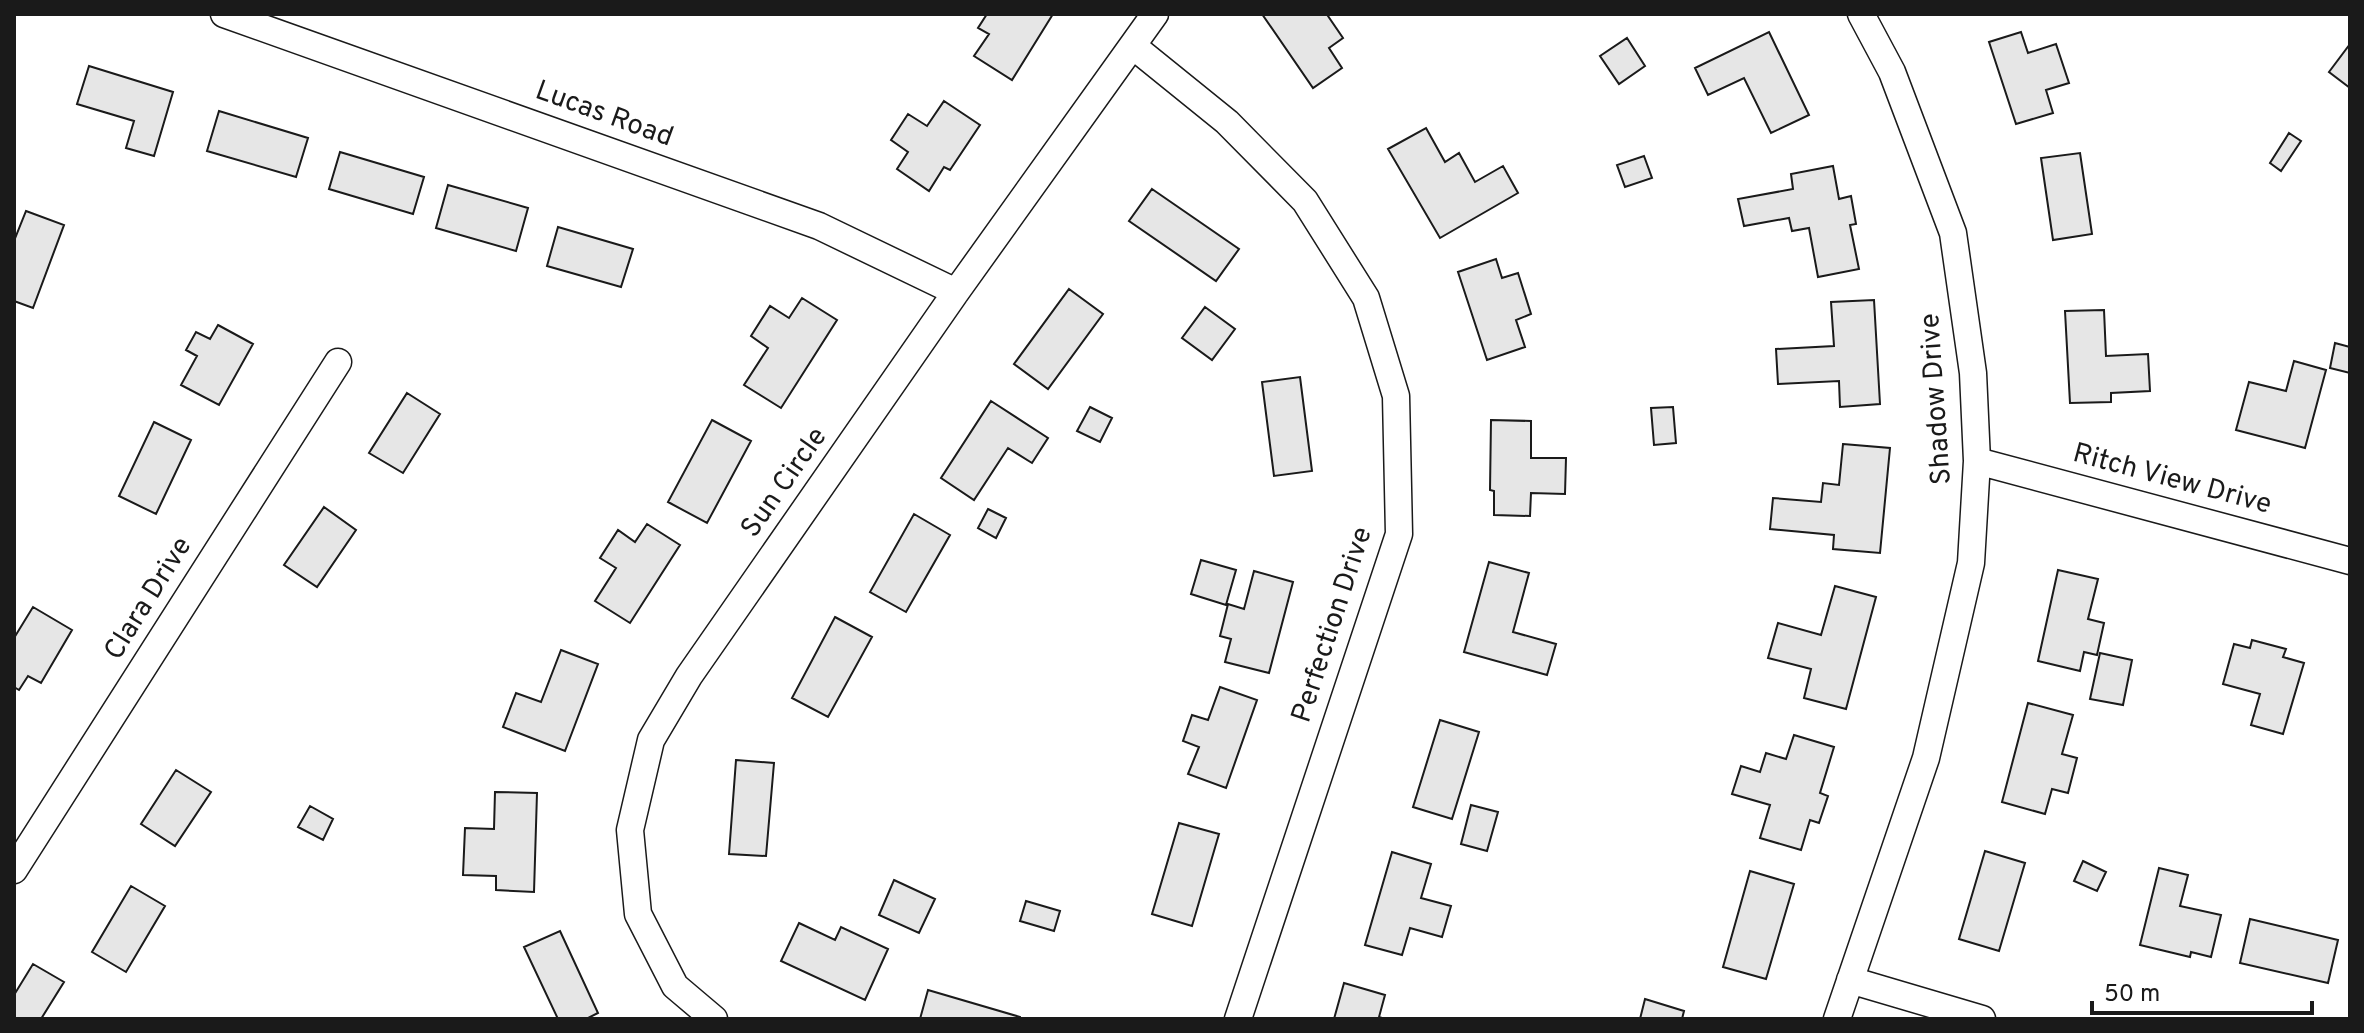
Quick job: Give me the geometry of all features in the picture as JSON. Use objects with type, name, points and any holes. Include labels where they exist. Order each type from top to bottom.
[{"type":"street","name":"Lucas Road","points":[[224,14],[819,226],[956,292]]},
{"type":"street","name":"Sun Circle","points":[[714,1019],[675,986],[638,914],[630,830],[651,740],[689,676],[956,292],[1155,14]]},
{"type":"street","name":"Shadow Drive","points":[[1837,1019],[1926,758],[1971,563],[1977,461],[1973,373],[1953,233],[1892,72],[1861,14]]},
{"type":"street","name":"Perfection Drive","points":[[1133,46],[1227,122],[1305,201],[1366,298],[1396,396],[1399,534],[1238,1019]]},
{"type":"street","name":"Clara Drive","points":[[14,870],[338,362]]},
{"type":"street","name":"Ritch View Drive","points":[[1977,461],[2350,561]]},
{"type":"street","points":[[1850,980],[1982,1019]]},
{"type":"building","points":[[987,14],[1053,14],[1012,80],[974,56],[989,34],[978,28]]},
{"type":"building","points":[[1262,14],[1331,14],[1328,16],[1343,38],[1329,48],[1342,68],[1313,88]]},
{"type":"building","points":[[1769,32],[1809,115],[1771,133],[1744,78],[1708,95],[1695,68]]},
{"type":"building","points":[[2021,32],[2028,53],[2056,44],[2069,83],[2046,90],[2053,113],[2016,124],[1989,42]]},
{"type":"building","points":[[1627,38],[1645,66],[1619,84],[1600,56]]},
{"type":"building","points":[[2350,44],[2350,88],[2329,72]]},
{"type":"building","points":[[89,66],[173,92],[154,156],[126,148],[134,121],[77,104]]},
{"type":"building","points":[[944,101],[980,125],[950,170],[944,167],[929,191],[897,169],[908,152],[891,140],[908,114],[927,126]]},
{"type":"building","points":[[219,111],[308,138],[296,177],[207,151]]},
{"type":"building","points":[[1426,128],[1445,162],[1459,153],[1475,182],[1503,166],[1518,193],[1440,238],[1388,149]]},
{"type":"building","points":[[2289,133],[2301,141],[2281,171],[2270,163]]},
{"type":"building","points":[[340,152],[424,177],[413,214],[329,189]]},
{"type":"building","points":[[2080,153],[2092,234],[2053,240],[2041,158]]},
{"type":"building","points":[[1644,156],[1652,178],[1625,187],[1617,165]]},
{"type":"building","points":[[1833,166],[1839,199],[1851,196],[1856,224],[1850,225],[1859,269],[1818,277],[1809,228],[1792,231],[1789,218],[1744,226],[1738,199],[1793,189],[1791,174]]},
{"type":"building","points":[[448,185],[528,208],[516,251],[436,228]]},
{"type":"building","points":[[1152,189],[1239,249],[1216,281],[1129,221]]},
{"type":"building","points":[[26,211],[64,225],[33,308],[14,301],[14,241]]},
{"type":"building","points":[[558,227],[633,249],[621,287],[547,266]]},
{"type":"building","points":[[1496,259],[1502,278],[1518,273],[1531,314],[1516,320],[1525,347],[1487,360],[1458,272]]},
{"type":"building","points":[[1069,289],[1103,314],[1048,389],[1014,364]]},
{"type":"building","points":[[802,298],[837,320],[781,408],[744,385],[768,348],[751,336],[770,306],[789,318]]},
{"type":"building","points":[[1874,300],[1880,404],[1840,407],[1839,381],[1778,384],[1776,349],[1834,346],[1831,302]]},
{"type":"building","points":[[1205,307],[1235,329],[1212,360],[1182,338]]},
{"type":"building","points":[[2104,310],[2106,356],[2148,354],[2150,391],[2111,393],[2111,402],[2070,403],[2065,311]]},
{"type":"building","points":[[218,325],[253,344],[219,405],[181,385],[197,356],[186,350],[196,332],[210,339]]},
{"type":"building","points":[[2335,343],[2350,347],[2350,373],[2330,368]]},
{"type":"building","points":[[2294,361],[2326,370],[2305,448],[2236,430],[2249,382],[2286,391]]},
{"type":"building","points":[[1300,377],[1312,471],[1274,476],[1262,382]]},
{"type":"building","points":[[407,393],[440,414],[403,473],[369,453]]},
{"type":"building","points":[[991,401],[1048,438],[1032,463],[1008,448],[974,500],[941,478]]},
{"type":"building","points":[[1090,407],[1112,418],[1100,442],[1077,431]]},
{"type":"building","points":[[1673,407],[1676,443],[1654,445],[1651,408]]},
{"type":"building","points":[[712,420],[751,441],[707,523],[668,502]]},
{"type":"building","points":[[1491,420],[1531,421],[1531,458],[1566,458],[1565,494],[1531,493],[1530,516],[1494,515],[1494,491],[1490,490]]},
{"type":"building","points":[[154,422],[191,440],[156,514],[119,496]]},
{"type":"building","points":[[1843,444],[1890,448],[1880,553],[1833,549],[1834,535],[1770,529],[1773,498],[1821,502],[1823,483],[1839,485]]},
{"type":"building","points":[[324,507],[356,530],[317,587],[284,565]]},
{"type":"building","points":[[988,509],[1006,518],[996,538],[978,528]]},
{"type":"building","points":[[914,514],[950,535],[906,612],[870,592]]},
{"type":"building","points":[[647,524],[680,545],[630,623],[595,601],[616,568],[600,558],[618,530],[635,542]]},
{"type":"building","points":[[1201,560],[1236,570],[1226,605],[1191,594]]},
{"type":"building","points":[[1489,562],[1529,573],[1513,632],[1556,644],[1547,675],[1464,652]]},
{"type":"building","points":[[2058,570],[2098,579],[2088,619],[2104,623],[2097,655],[2084,652],[2080,671],[2038,661]]},
{"type":"building","points":[[1254,571],[1293,582],[1269,673],[1225,662],[1231,639],[1220,636],[1228,604],[1244,609]]},
{"type":"building","points":[[1835,586],[1876,597],[1846,709],[1804,698],[1811,669],[1768,658],[1778,623],[1821,635]]},
{"type":"building","points":[[33,607],[72,630],[41,683],[28,676],[19,690],[14,687],[14,638]]},
{"type":"building","points":[[835,617],[872,637],[828,717],[792,698]]},
{"type":"building","points":[[2252,640],[2286,649],[2283,657],[2304,663],[2283,734],[2251,725],[2260,694],[2223,684],[2234,644],[2250,648]]},
{"type":"building","points":[[561,650],[598,664],[565,751],[503,727],[516,693],[541,702]]},
{"type":"building","points":[[2100,653],[2132,660],[2123,705],[2090,699]]},
{"type":"building","points":[[1220,687],[1257,700],[1226,788],[1188,774],[1199,747],[1183,741],[1192,715],[1208,720]]},
{"type":"building","points":[[2028,703],[2073,715],[2062,754],[2077,758],[2068,793],[2052,789],[2045,814],[2002,802]]},
{"type":"building","points":[[1440,720],[1479,732],[1452,819],[1413,807]]},
{"type":"building","points":[[1794,735],[1834,747],[1820,793],[1828,796],[1819,823],[1810,820],[1801,850],[1760,838],[1770,805],[1732,794],[1741,766],[1760,772],[1766,753],[1786,759]]},
{"type":"building","points":[[736,760],[774,763],[766,856],[729,854]]},
{"type":"building","points":[[176,770],[211,792],[175,846],[141,824]]},
{"type":"building","points":[[495,792],[537,793],[534,892],[496,890],[496,876],[463,875],[465,828],[494,829]]},
{"type":"building","points":[[1471,805],[1498,812],[1487,851],[1461,844]]},
{"type":"building","points":[[310,806],[333,819],[323,840],[298,827]]},
{"type":"building","points":[[1179,823],[1219,834],[1192,926],[1152,914]]},
{"type":"building","points":[[1985,851],[2025,863],[1999,951],[1959,939]]},
{"type":"building","points":[[1392,852],[1431,864],[1421,898],[1451,906],[1442,937],[1410,928],[1402,955],[1365,945]]},
{"type":"building","points":[[2083,861],[2106,872],[2097,891],[2074,881]]},
{"type":"building","points":[[2159,868],[2188,875],[2180,906],[2221,915],[2211,957],[2191,952],[2190,957],[2140,945]]},
{"type":"building","points":[[1750,871],[1794,884],[1766,979],[1723,967]]},
{"type":"building","points":[[894,880],[935,899],[919,933],[879,915]]},
{"type":"building","points":[[131,886],[165,906],[126,972],[92,952]]},
{"type":"building","points":[[1026,901],[1060,911],[1054,931],[1020,921]]},
{"type":"building","points":[[2250,919],[2338,940],[2328,983],[2240,963]]},
{"type":"building","points":[[799,923],[835,940],[841,927],[888,949],[865,1000],[781,961]]},
{"type":"building","points":[[560,931],[598,1013],[586,1019],[558,1019],[524,947]]},
{"type":"building","points":[[33,964],[64,982],[41,1019],[14,1019],[14,995]]},
{"type":"building","points":[[1344,983],[1385,995],[1379,1017],[1385,1019],[1334,1019]]},
{"type":"building","points":[[928,990],[1020,1017],[1020,1019],[920,1019]]},
{"type":"building","points":[[1645,999],[1684,1011],[1682,1019],[1640,1019]]}]
